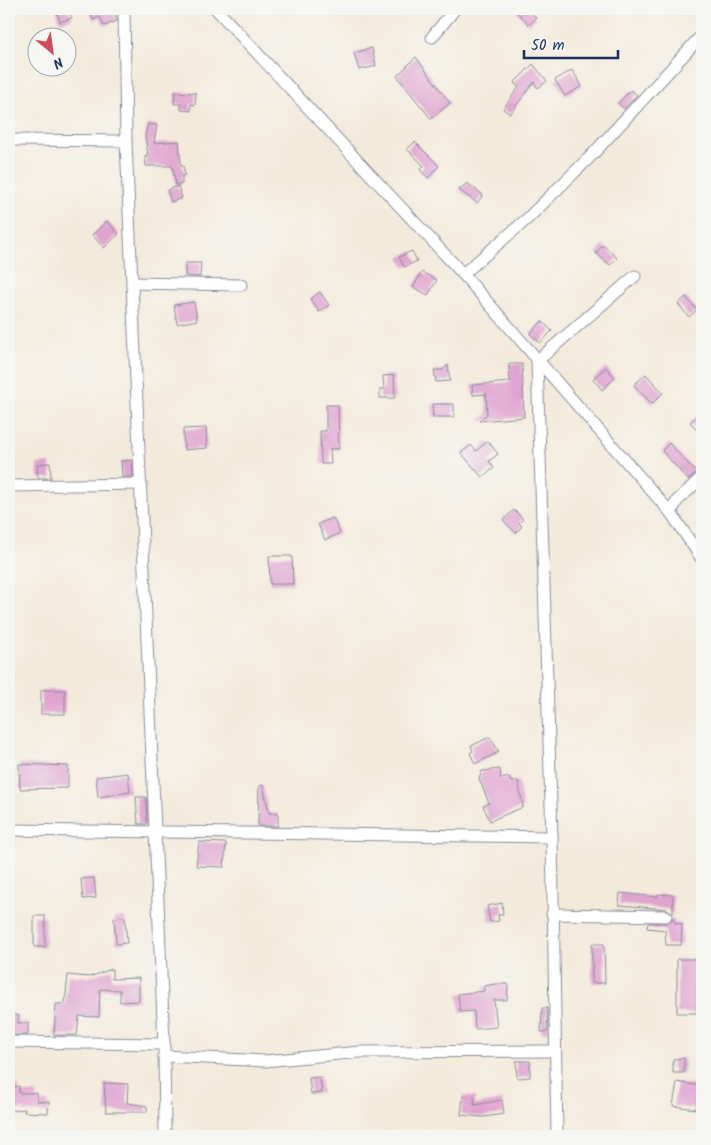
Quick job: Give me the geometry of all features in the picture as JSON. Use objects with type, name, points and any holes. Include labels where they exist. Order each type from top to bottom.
[{"type":"street","points":[[124,9],[126,141],[156,833],[164,1044],[165,1136]]},
{"type":"street","points":[[216,9],[463,274],[671,513],[702,559]]},
{"type":"street","points":[[432,37],[455,9]]},
{"type":"street","points":[[463,274],[527,219],[586,161],[702,35]]},
{"type":"street","points":[[9,140],[126,141]]},
{"type":"street","points":[[537,361],[635,276]]},
{"type":"street","points":[[132,284],[241,285]]},
{"type":"street","points":[[537,361],[552,837],[557,1136]]},
{"type":"street","points":[[671,513],[677,501],[702,477]]},
{"type":"street","points":[[9,486],[141,484]]},
{"type":"street","points":[[9,830],[552,837]]},
{"type":"street","points":[[552,914],[666,916]]},
{"type":"street","points":[[9,1042],[164,1044]]},
{"type":"street","points":[[164,1056],[265,1061],[360,1052],[555,1051]]},
{"type":"building","points":[[56,9],[69,9],[72,18],[60,22]]},
{"type":"building","points":[[89,9],[117,9],[115,11],[117,21],[104,26],[100,17],[93,20]]},
{"type":"building","points":[[514,9],[528,9],[536,18],[529,25]]},
{"type":"building","points":[[372,48],[376,66],[359,70],[354,53]]},
{"type":"building","points":[[416,57],[450,103],[431,119],[397,76]]},
{"type":"building","points":[[533,64],[547,81],[538,88],[534,82],[510,114],[503,109],[519,87],[514,83]]},
{"type":"building","points":[[572,70],[582,86],[565,96],[555,80]]},
{"type":"building","points":[[631,90],[637,95],[624,109],[618,103]]},
{"type":"building","points":[[175,92],[196,93],[195,105],[191,104],[191,111],[181,110],[181,104],[174,104]]},
{"type":"building","points":[[148,124],[157,125],[154,143],[179,141],[181,166],[183,166],[185,175],[182,176],[182,184],[176,185],[172,166],[146,166],[145,156],[148,155],[145,136]]},
{"type":"building","points":[[415,142],[439,166],[428,178],[420,170],[424,166],[407,149]]},
{"type":"building","points":[[467,183],[483,195],[477,203],[459,190]]},
{"type":"building","points":[[178,186],[182,198],[171,202],[167,190]]},
{"type":"building","points":[[107,221],[119,234],[104,248],[92,235]]},
{"type":"building","points":[[603,245],[617,258],[610,265],[596,253]]},
{"type":"building","points":[[412,251],[417,261],[404,267],[399,257]]},
{"type":"building","points":[[185,263],[201,263],[200,277],[185,276]]},
{"type":"building","points":[[422,272],[437,280],[428,295],[413,287]]},
{"type":"building","points":[[320,292],[329,305],[319,312],[310,299]]},
{"type":"building","points":[[686,297],[697,310],[689,317],[678,304]]},
{"type":"building","points":[[194,302],[197,320],[177,324],[174,305]]},
{"type":"building","points":[[542,321],[552,331],[540,343],[530,334]]},
{"type":"building","points":[[509,364],[522,364],[524,417],[479,421],[487,414],[486,394],[473,395],[472,385],[510,382]]},
{"type":"building","points":[[448,365],[450,381],[436,382],[434,370],[443,370]]},
{"type":"building","points":[[606,367],[615,378],[602,390],[593,379]]},
{"type":"building","points":[[646,374],[663,393],[652,404],[634,385]]},
{"type":"building","points":[[394,375],[395,398],[380,398],[380,389],[384,389],[383,376]]},
{"type":"building","points":[[432,404],[454,404],[454,417],[433,417]]},
{"type":"building","points":[[326,405],[338,405],[339,449],[330,449],[331,464],[321,464],[320,431],[326,431]]},
{"type":"building","points":[[702,412],[702,436],[690,422]]},
{"type":"building","points":[[206,428],[207,448],[184,450],[183,429]]},
{"type":"building","points":[[488,441],[498,454],[489,461],[494,468],[482,477],[461,453],[471,445],[476,451]]},
{"type":"building","points":[[669,443],[696,472],[688,480],[662,451]]},
{"type":"building","points":[[132,460],[133,477],[122,477],[121,461]]},
{"type":"building","points":[[50,463],[51,478],[38,478],[37,464]]},
{"type":"building","points":[[514,510],[523,519],[519,523],[522,526],[516,533],[503,520]]},
{"type":"building","points":[[333,518],[340,533],[325,540],[318,524]]},
{"type":"building","points":[[269,556],[292,556],[293,584],[270,584]]},
{"type":"building","points":[[41,690],[65,690],[65,714],[41,714]]},
{"type":"building","points":[[490,737],[499,752],[475,764],[470,753],[473,751],[471,746]]},
{"type":"building","points":[[19,764],[68,766],[68,788],[20,789]]},
{"type":"building","points":[[500,769],[501,779],[509,777],[511,782],[518,781],[523,807],[490,821],[483,806],[489,803],[479,779],[482,771]]},
{"type":"building","points":[[128,773],[130,792],[98,797],[96,777]]},
{"type":"building","points":[[263,785],[269,813],[278,813],[278,826],[258,826],[259,786]]},
{"type":"building","points":[[136,797],[146,797],[147,824],[138,824]]},
{"type":"building","points":[[199,842],[226,843],[224,867],[196,866]]},
{"type":"building","points":[[94,878],[96,898],[83,899],[81,879]]},
{"type":"building","points":[[620,893],[658,897],[658,894],[673,895],[673,914],[667,909],[619,905]]},
{"type":"building","points":[[502,903],[503,914],[498,915],[499,921],[490,922],[487,906]]},
{"type":"building","points":[[34,916],[45,916],[45,947],[34,947]]},
{"type":"building","points":[[125,917],[127,943],[116,944],[114,918]]},
{"type":"building","points":[[673,918],[675,923],[682,924],[681,945],[666,945],[665,930],[647,928],[648,923],[666,923]]},
{"type":"building","points":[[592,944],[604,944],[605,983],[592,983]]},
{"type":"building","points":[[677,959],[700,959],[702,984],[697,983],[697,1013],[677,1013]]},
{"type":"building","points":[[112,969],[112,979],[139,978],[139,1001],[120,1002],[120,990],[100,989],[99,1017],[79,1016],[77,1035],[54,1035],[56,1004],[65,1004],[68,975],[89,977]]},
{"type":"building","points":[[508,984],[507,1000],[494,1000],[497,1027],[475,1029],[474,1011],[460,1012],[458,994],[484,991],[484,986]]},
{"type":"building","points":[[542,1008],[547,1008],[548,1032],[541,1032]]},
{"type":"building","points":[[9,1015],[18,1015],[18,1023],[28,1023],[28,1035],[9,1035]]},
{"type":"building","points":[[684,1058],[684,1073],[673,1073],[673,1059]]},
{"type":"building","points":[[516,1061],[530,1061],[530,1077],[517,1078]]},
{"type":"building","points":[[320,1077],[322,1093],[311,1094],[309,1078]]},
{"type":"building","points":[[677,1082],[700,1086],[696,1109],[673,1106]]},
{"type":"building","points":[[104,1083],[128,1084],[127,1103],[147,1106],[147,1112],[106,1112]]},
{"type":"building","points":[[19,1086],[19,1093],[37,1093],[37,1101],[49,1102],[48,1113],[24,1112],[25,1109],[9,1111],[9,1088]]},
{"type":"building","points":[[463,1096],[475,1097],[474,1105],[502,1100],[504,1114],[483,1117],[461,1115]]}]
